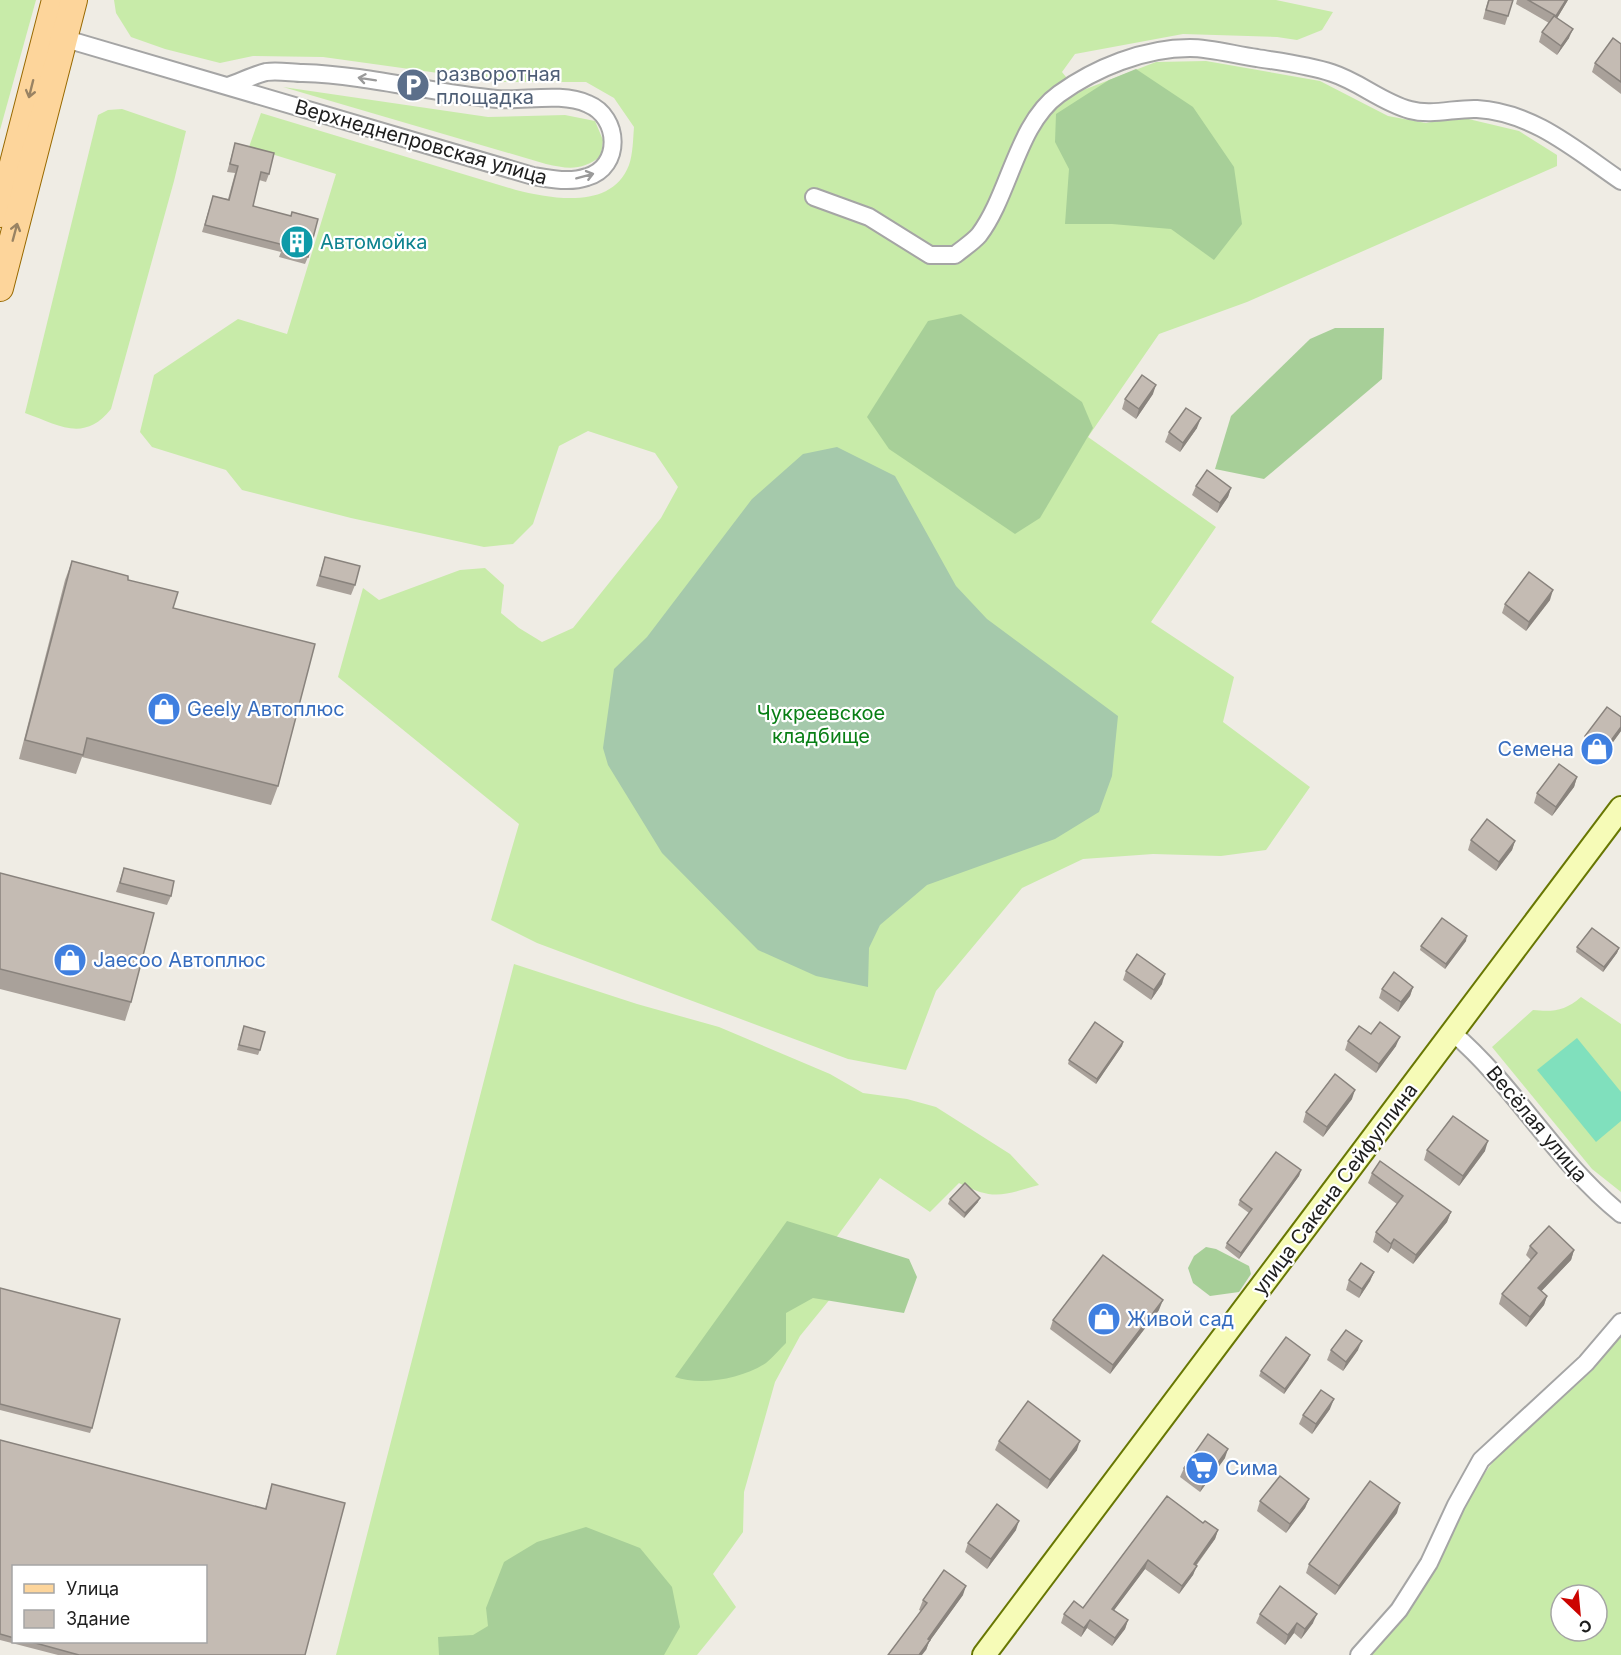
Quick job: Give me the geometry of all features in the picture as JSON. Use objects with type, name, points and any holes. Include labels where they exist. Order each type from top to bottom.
[{"type":"main road","points":[[0,288],[56,35],[55,0]]},
{"type":"main road","points":[[0,214],[56,35],[74,0]]},
{"type":"main road","name":"улица Сакена Сейфуллина","points":[[984,1655],[1621,808]]},
{"type":"street","name":"Верхнеднепровская улица","points":[[56,35],[514,173],[550,179],[587,177],[603,169],[614,147],[613,132],[602,113],[588,104],[579,102],[462,95],[336,74],[267,72],[228,86]]},
{"type":"street","points":[[814,198],[869,217],[930,255],[954,255],[978,235],[1011,174],[1030,127],[1057,95],[1128,59],[1162,50],[1191,48],[1334,73],[1361,86],[1385,102],[1413,111],[1478,110],[1508,114],[1539,125],[1621,181]]},
{"type":"street","name":"Весёлая улица","points":[[1453,1033],[1487,1064],[1596,1194],[1621,1214]]},
{"type":"street","points":[[1359,1655],[1399,1610],[1429,1563],[1456,1505],[1481,1460],[1586,1363],[1621,1322]]},
{"type":"green space","points":[[0,0],[36,0],[0,130]]},
{"type":"green space","points":[[114,0],[1276,0],[1333,12],[1322,30],[1297,40],[1277,37],[1183,34],[1075,54],[1062,72],[1078,92],[1156,62],[1206,61],[1320,81],[1388,116],[1426,123],[1460,117],[1519,131],[1557,155],[1557,166],[1247,302],[1159,334],[1088,437],[1216,527],[1151,622],[1234,677],[1223,722],[1310,787],[1266,850],[1221,856],[1153,854],[1083,859],[1022,888],[936,991],[906,1070],[848,1059],[537,943],[491,920],[519,824],[338,677],[363,588],[379,600],[460,570],[485,568],[504,585],[501,613],[519,628],[542,642],[573,628],[661,518],[678,487],[655,453],[588,431],[559,446],[533,524],[513,544],[484,547],[351,518],[242,490],[226,470],[152,447],[140,432],[154,375],[238,319],[287,334],[336,174],[249,147],[261,113],[516,190],[547,196],[580,198],[596,195],[609,189],[621,179],[629,165],[634,127],[614,98],[586,82],[503,82],[323,57],[253,56],[220,63],[165,49],[131,37],[116,13]]},
{"type":"green space","points":[[1136,69],[1193,107],[1234,167],[1242,224],[1214,260],[1171,229],[1112,224],[1065,224],[1069,169],[1055,142],[1056,114],[1109,80]]},
{"type":"green space","points":[[283,87],[488,117],[565,115],[595,121],[603,140],[601,156],[575,168],[546,164]]},
{"type":"green space","points":[[122,109],[186,131],[111,409],[91,426],[71,428],[25,413],[98,115],[108,110]]},
{"type":"green space","points":[[961,314],[1082,402],[1093,428],[1040,518],[1015,534],[889,449],[867,417],[928,321]]},
{"type":"green space","points":[[1335,328],[1384,328],[1382,379],[1264,479],[1215,469],[1231,416],[1310,339]]},
{"type":"green space","name":"Чукреевское кладбище","points":[[837,447],[895,476],[956,586],[987,619],[1118,716],[1112,776],[1099,812],[1055,839],[927,885],[880,925],[869,948],[868,987],[816,976],[758,950],[662,853],[608,765],[603,748],[614,669],[647,637],[752,499],[803,454]]},
{"type":"green space","points":[[514,964],[637,1004],[719,1027],[830,1074],[863,1093],[907,1099],[936,1107],[1010,1154],[1039,1185],[1007,1194],[990,1194],[959,1183],[930,1212],[880,1178],[824,1254],[852,1272],[800,1336],[775,1382],[744,1492],[743,1532],[713,1574],[736,1607],[697,1655],[336,1655]]},
{"type":"green space","points":[[1581,997],[1621,1024],[1621,1192],[1592,1169],[1492,1047],[1533,1010],[1558,1010]]},
{"type":"green space","points":[[1577,1038],[1621,1092],[1621,1121],[1596,1142],[1537,1070]]},
{"type":"green space","points":[[787,1221],[909,1259],[917,1277],[904,1313],[813,1298],[786,1313],[786,1343],[766,1363],[756,1369],[734,1377],[709,1381],[685,1380],[675,1377]]},
{"type":"green space","points":[[1206,1247],[1216,1249],[1249,1266],[1251,1274],[1239,1292],[1210,1296],[1193,1283],[1188,1268],[1194,1256]]},
{"type":"green space","points":[[1621,1333],[1621,1655],[1352,1655],[1415,1574],[1501,1450],[1561,1398]]},
{"type":"green space","points":[[586,1527],[640,1548],[672,1587],[680,1627],[664,1655],[439,1655],[438,1637],[473,1635],[488,1626],[486,1608],[504,1562],[537,1542]]},
{"type":"building","points":[[1489,0],[1513,0],[1508,16],[1486,10]]},
{"type":"building","points":[[1528,0],[1566,0],[1556,16]]},
{"type":"building","points":[[1554,16],[1573,29],[1561,46],[1542,32]]},
{"type":"building","points":[[1613,38],[1621,44],[1621,82],[1595,63]]},
{"type":"building","points":[[235,143],[274,153],[269,174],[261,172],[253,206],[291,216],[292,212],[318,219],[308,257],[282,250],[284,245],[205,225],[213,196],[229,200],[238,166],[230,164]]},
{"type":"building","points":[[1142,375],[1156,385],[1139,409],[1125,399]]},
{"type":"building","points":[[1186,408],[1201,418],[1183,443],[1169,432]]},
{"type":"building","points":[[1207,470],[1231,488],[1220,503],[1196,486]]},
{"type":"building","points":[[325,557],[360,566],[355,585],[320,576]]},
{"type":"building","name":"Geely Автоплюс","points":[[72,561],[128,576],[128,580],[178,592],[173,608],[315,644],[278,786],[87,738],[83,755],[25,740]]},
{"type":"building","points":[[1529,572],[1553,590],[1529,622],[1505,604]]},
{"type":"building","points":[[1607,707],[1621,717],[1621,727],[1604,750],[1585,736]]},
{"type":"building","points":[[1559,764],[1577,777],[1556,807],[1537,793]]},
{"type":"building","points":[[1487,819],[1515,841],[1499,862],[1471,840]]},
{"type":"building","points":[[124,868],[174,881],[171,896],[120,883]]},
{"type":"building","name":"Jaecoo Автоплюс","points":[[0,873],[154,913],[131,1002],[0,969]]},
{"type":"building","points":[[1442,918],[1467,936],[1446,964],[1421,946]]},
{"type":"building","points":[[1592,928],[1619,948],[1604,967],[1577,947]]},
{"type":"building","points":[[1137,954],[1165,974],[1154,990],[1126,971]]},
{"type":"building","points":[[1394,972],[1413,987],[1401,1002],[1382,989]]},
{"type":"building","points":[[1095,1022],[1123,1042],[1097,1079],[1069,1060]]},
{"type":"building","points":[[1380,1022],[1400,1037],[1379,1064],[1348,1041],[1359,1026],[1371,1034]]},
{"type":"building","points":[[244,1026],[265,1032],[260,1050],[239,1045]]},
{"type":"building","points":[[1335,1074],[1355,1090],[1327,1127],[1306,1112]]},
{"type":"building","points":[[1453,1116],[1488,1141],[1463,1176],[1427,1150]]},
{"type":"building","points":[[1276,1152],[1301,1170],[1241,1253],[1227,1243],[1252,1209],[1240,1200]]},
{"type":"building","points":[[1380,1161],[1451,1212],[1416,1255],[1394,1239],[1391,1244],[1376,1232],[1403,1196],[1372,1173]]},
{"type":"building","points":[[965,1183],[980,1198],[965,1213],[950,1199]]},
{"type":"building","points":[[1549,1226],[1574,1250],[1538,1288],[1547,1296],[1530,1317],[1502,1294],[1537,1253],[1530,1246]]},
{"type":"building","name":"Живой сад","points":[[1103,1255],[1163,1300],[1113,1365],[1053,1320]]},
{"type":"building","points":[[1361,1263],[1374,1272],[1362,1289],[1349,1280]]},
{"type":"building","points":[[0,1288],[120,1319],[92,1428],[0,1404]]},
{"type":"building","points":[[1346,1330],[1362,1341],[1346,1362],[1331,1350]]},
{"type":"building","points":[[1286,1337],[1310,1355],[1285,1389],[1261,1371]]},
{"type":"building","points":[[1321,1390],[1334,1399],[1316,1424],[1303,1415]]},
{"type":"building","points":[[1028,1401],[1080,1441],[1050,1480],[999,1441]]},
{"type":"building","name":"Сима","points":[[1208,1434],[1228,1449],[1203,1483],[1184,1468]]},
{"type":"building","points":[[0,1440],[266,1509],[272,1484],[345,1503],[305,1655],[79,1655],[35,1643],[207,1643],[207,1565],[12,1565],[12,1637],[0,1634]]},
{"type":"building","points":[[1280,1476],[1309,1499],[1290,1524],[1260,1501]]},
{"type":"building","points":[[1370,1481],[1400,1503],[1339,1586],[1309,1564]]},
{"type":"building","points":[[1167,1496],[1203,1523],[1205,1521],[1218,1530],[1194,1564],[1197,1566],[1182,1586],[1148,1560],[1112,1609],[1128,1620],[1115,1638],[1090,1620],[1084,1628],[1064,1614],[1074,1601],[1083,1608]]},
{"type":"building","points":[[997,1504],[1019,1521],[991,1559],[968,1543]]},
{"type":"building","points":[[944,1570],[966,1586],[919,1655],[888,1655],[927,1603],[923,1600]]},
{"type":"building","points":[[1280,1586],[1317,1614],[1305,1629],[1297,1623],[1288,1635],[1260,1614]]},
{"type":"place","name":"разворотная площадка","points":[[413,85]]},
{"type":"place","name":"Автомойка","points":[[297,242]]},
{"type":"place","name":"Geely Автоплюс","points":[[164,709]]},
{"type":"place","name":"Семена","points":[[1597,749]]},
{"type":"place","name":"Jaecoo Автоплюс","points":[[70,960]]},
{"type":"place","name":"Живой сад","points":[[1104,1319]]},
{"type":"place","name":"Сима","points":[[1202,1468]]}]
